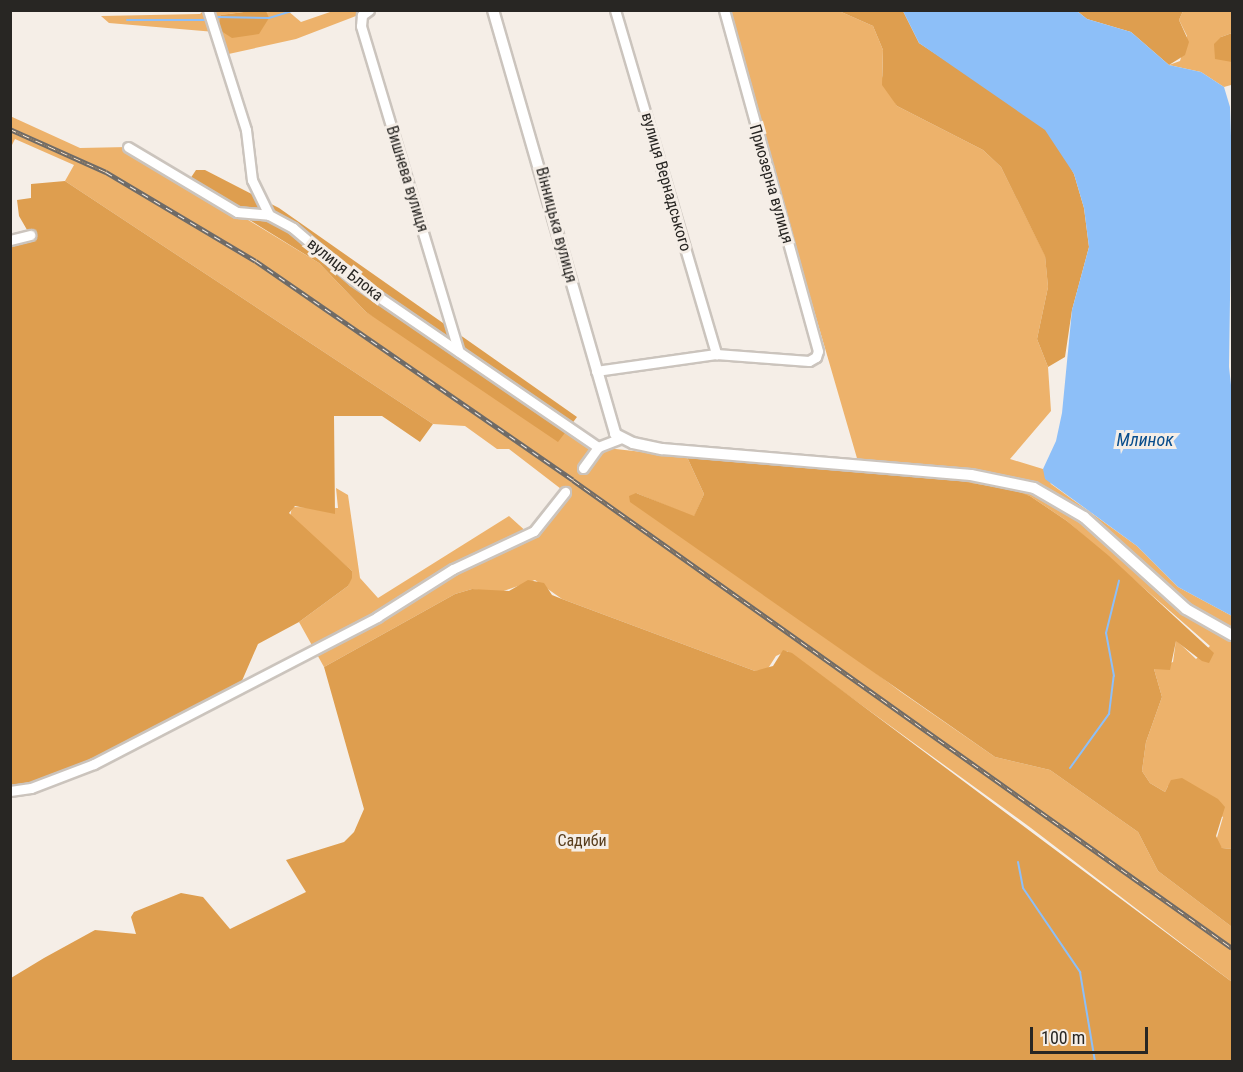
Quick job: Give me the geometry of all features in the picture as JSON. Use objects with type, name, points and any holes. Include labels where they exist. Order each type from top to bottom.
[{"type":"street","points":[[128,147],[237,213],[269,215],[252,180],[246,130],[208,10]]},
{"type":"street","name":"Вишнева вулиця","points":[[369,10],[362,15],[361,26],[459,352]]},
{"type":"street","name":"Вінницька вулиця","points":[[493,10],[612,429],[621,438]]},
{"type":"street","name":"вулиця Вернадського","points":[[615,10],[716,354]]},
{"type":"street","name":"Приозерна вулиця","points":[[716,354],[809,361],[816,357],[818,351],[724,10]]},
{"type":"street","name":"вулиця Блока","points":[[269,215],[293,228],[354,280],[598,447]]},
{"type":"street","points":[[10,240],[30,235]]},
{"type":"street","points":[[596,371],[716,354]]},
{"type":"street","points":[[583,468],[598,447],[621,438],[662,449],[971,475],[1023,485],[1072,508],[1179,604],[1233,635]]},
{"type":"street","points":[[10,791],[45,783],[94,764],[376,617],[453,569],[534,531],[566,492]]},
{"type":"shaded area","points":[[203,11],[251,11],[221,15],[288,11],[301,22],[333,11],[369,11],[296,39],[224,55],[215,32],[109,23],[101,16],[200,14]]},
{"type":"shaded area","points":[[727,11],[839,11],[873,26],[883,50],[882,76],[897,106],[983,150],[1001,167],[1045,255],[1048,287],[1037,339],[1048,367],[1051,411],[1010,459],[1043,469],[1051,484],[1137,546],[1178,587],[1232,616],[1232,849],[1222,848],[1216,841],[1223,817],[1168,786],[1165,792],[1150,783],[1142,771],[1146,742],[1162,697],[1154,669],[1173,662],[1176,640],[1196,659],[1210,646],[1067,521],[1030,496],[978,484],[861,472]]},
{"type":"shaded area","points":[[1183,11],[1232,11],[1232,33],[1221,37],[1232,62],[1231,85],[1224,87],[1201,72],[1169,65],[1180,61],[1187,36],[1179,20]]},
{"type":"shaded area","points":[[10,116],[80,148],[128,147],[319,263],[366,312],[598,447],[687,457],[704,494],[694,517],[636,493],[901,692],[995,757],[1050,770],[1138,832],[1158,871],[1232,927],[1232,982],[1031,828],[787,651],[776,656],[767,670],[755,671],[562,599],[535,580],[498,593],[472,589],[455,594],[324,667],[299,622],[348,586],[352,571],[290,517],[292,507],[338,508],[336,488],[348,495],[360,578],[378,598],[509,516],[529,534],[565,492],[509,449],[497,449],[465,426],[433,424],[65,181],[74,165],[15,139],[11,147]]},
{"type":"green space","points":[[266,11],[269,18],[259,34],[232,38],[218,29],[221,15]]},
{"type":"green space","points":[[839,11],[903,11],[919,43],[1021,110],[1046,130],[1063,153],[1074,174],[1084,208],[1089,247],[1072,310],[1065,357],[1048,367],[1037,339],[1048,287],[1045,256],[1001,167],[983,150],[897,106],[882,85],[883,50],[873,26]]},
{"type":"green space","points":[[1077,11],[1183,11],[1179,20],[1189,42],[1185,55],[1169,65],[1131,32],[1087,19]]},
{"type":"green space","points":[[1232,33],[1232,62],[1215,59],[1214,44],[1221,37]]},
{"type":"green space","points":[[196,170],[205,170],[279,208],[577,417],[558,442],[366,312],[319,263],[188,182]]},
{"type":"green space","points":[[65,181],[433,424],[420,442],[382,416],[334,416],[335,514],[295,506],[289,513],[352,571],[352,578],[348,586],[299,622],[258,644],[238,690],[94,764],[11,791],[11,240],[30,235],[19,216],[17,200],[31,198],[31,184]]},
{"type":"green space","points":[[687,457],[960,481],[1013,490],[1030,496],[1067,521],[1109,556],[1214,653],[1209,663],[1202,661],[1176,641],[1170,670],[1154,669],[1162,697],[1146,742],[1142,771],[1150,783],[1165,792],[1171,780],[1182,778],[1218,799],[1225,807],[1216,836],[1222,848],[1232,849],[1232,927],[1158,871],[1138,832],[1050,770],[995,757],[630,502],[629,496],[636,493],[694,516],[704,494]]},
{"type":"green space","name":"Садиби","points":[[528,580],[544,583],[552,595],[755,671],[773,666],[783,650],[792,653],[1232,982],[1232,1061],[11,1061],[11,978],[44,958],[95,930],[136,934],[131,917],[134,912],[181,893],[203,897],[230,929],[306,892],[286,860],[344,842],[354,832],[364,809],[324,667],[455,594],[472,589],[509,591]]},
{"type":"water","name":"Млинок","points":[[903,11],[1077,11],[1087,19],[1131,32],[1169,65],[1201,72],[1224,87],[1230,107],[1232,165],[1229,367],[1232,394],[1232,616],[1178,587],[1137,546],[1045,479],[1043,469],[1056,441],[1062,413],[1072,310],[1089,247],[1084,208],[1074,174],[1045,130],[919,43]]},
{"type":"waterway","points":[[217,17],[269,18],[295,10]]},
{"type":"waterway","points":[[127,20],[204,20]]},
{"type":"waterway","points":[[1070,768],[1109,714],[1114,676],[1106,633],[1119,581]]},
{"type":"waterway","points":[[1018,862],[1023,888],[1080,972],[1095,1062]]},
{"type":"railway","points":[[10,129],[106,172],[256,261],[573,480],[1232,948]]}]
